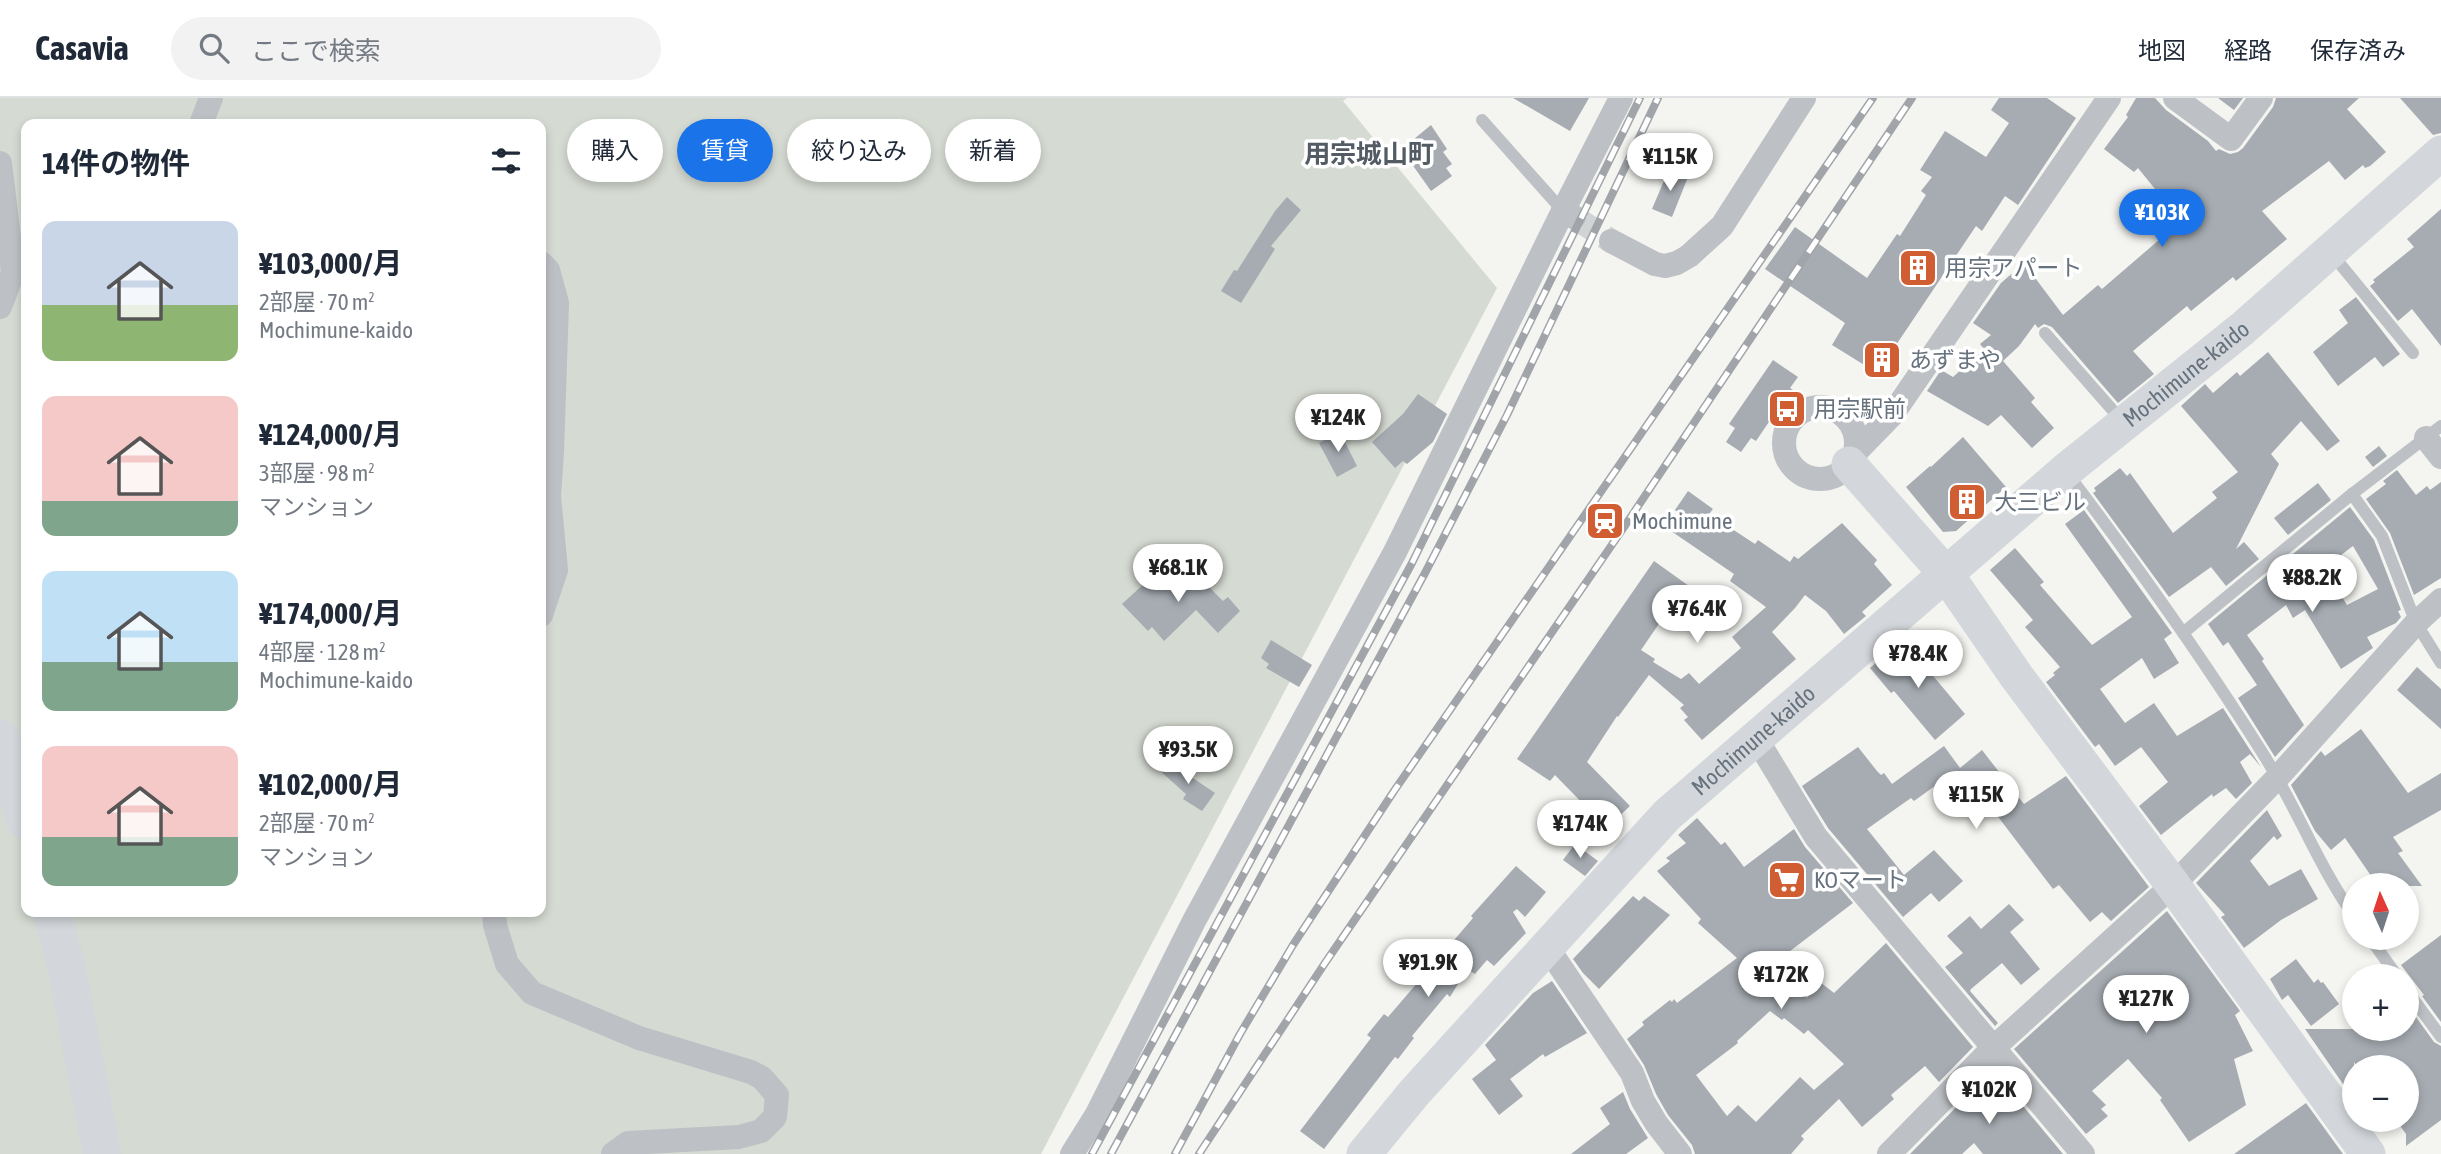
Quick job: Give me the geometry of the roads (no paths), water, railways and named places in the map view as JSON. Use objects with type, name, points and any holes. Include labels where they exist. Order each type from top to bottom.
[{"type":"highway","points":[[0,738],[21,805]]},
{"type":"highway","points":[[53,917],[72,996],[102,1154]]},
{"type":"main road","name":"Mochimune-kaido","points":[[1364,1154],[1414,1093],[1667,815],[2065,471],[2242,329],[2441,153]]},
{"type":"main road","points":[[1852,459],[1946,574],[2017,677],[2173,885],[2368,1154]]},
{"type":"street","points":[[203,119],[211,98]]},
{"type":"street","points":[[1072,1154],[1103,1103],[1194,921],[1395,552],[1569,214],[1621,98]]},
{"type":"street","points":[[1611,241],[1655,264],[1665,266],[1689,256],[1722,226],[1804,98]]},
{"type":"street","points":[[1852,459],[1892,415],[2109,98]]},
{"type":"street","points":[[2175,98],[2231,139],[2261,98]]},
{"type":"street","points":[[0,163],[13,272],[0,307]]},
{"type":"street","points":[[546,268],[556,303],[549,495],[556,570],[546,600]]},
{"type":"street","points":[[1889,1154],[1992,1049],[2173,885],[2277,778],[2416,623],[2441,600]]},
{"type":"street","points":[[1756,738],[1816,837],[1992,1049],[2084,1154]]},
{"type":"street","points":[[494,917],[506,964],[532,993],[639,1038],[751,1072],[762,1078],[778,1095],[775,1118],[761,1131],[739,1137],[628,1143],[612,1154]]},
{"type":"street","points":[[1547,947],[1632,1073],[1643,1101],[1679,1154]]},
{"type":"lane","points":[[1482,120],[1569,214]]},
{"type":"lane","points":[[2330,253],[2413,352]]},
{"type":"lane","points":[[2045,333],[2123,423]]},
{"type":"lane","points":[[2183,633],[2352,494],[2436,440]]},
{"type":"lane","points":[[2065,471],[2156,590],[2262,750],[2342,901]]},
{"type":"lane","points":[[2352,494],[2382,536],[2416,623],[2441,663]]},
{"type":"lane","points":[[2419,1007],[2441,1037]]},
{"type":"tunnel","points":[[1574,217],[1611,241]]},
{"type":"railway","points":[[1092,1154],[1412,563],[1640,98]]},
{"type":"railway","points":[[1111,1154],[1425,573],[1507,415],[1658,98]]},
{"type":"railway","points":[[1175,1154],[1240,1034],[1293,945],[1394,791],[1873,98]]},
{"type":"railway","points":[[1199,1154],[1325,963],[1620,533],[1912,98]]},
{"type":"place","name":"用宗アパート","points":[[1918,268]]},
{"type":"place","name":"あずまや","points":[[1882,360]]},
{"type":"place","name":"用宗駅前","points":[[1787,409]]},
{"type":"place","name":"大三ビル","points":[[1967,502]]},
{"type":"place","name":"Mochimune","points":[[1605,521]]},
{"type":"place","name":"KOマート","points":[[1787,880]]},
{"type":"district","name":"用宗城山町","points":[[1369,154]]}]
